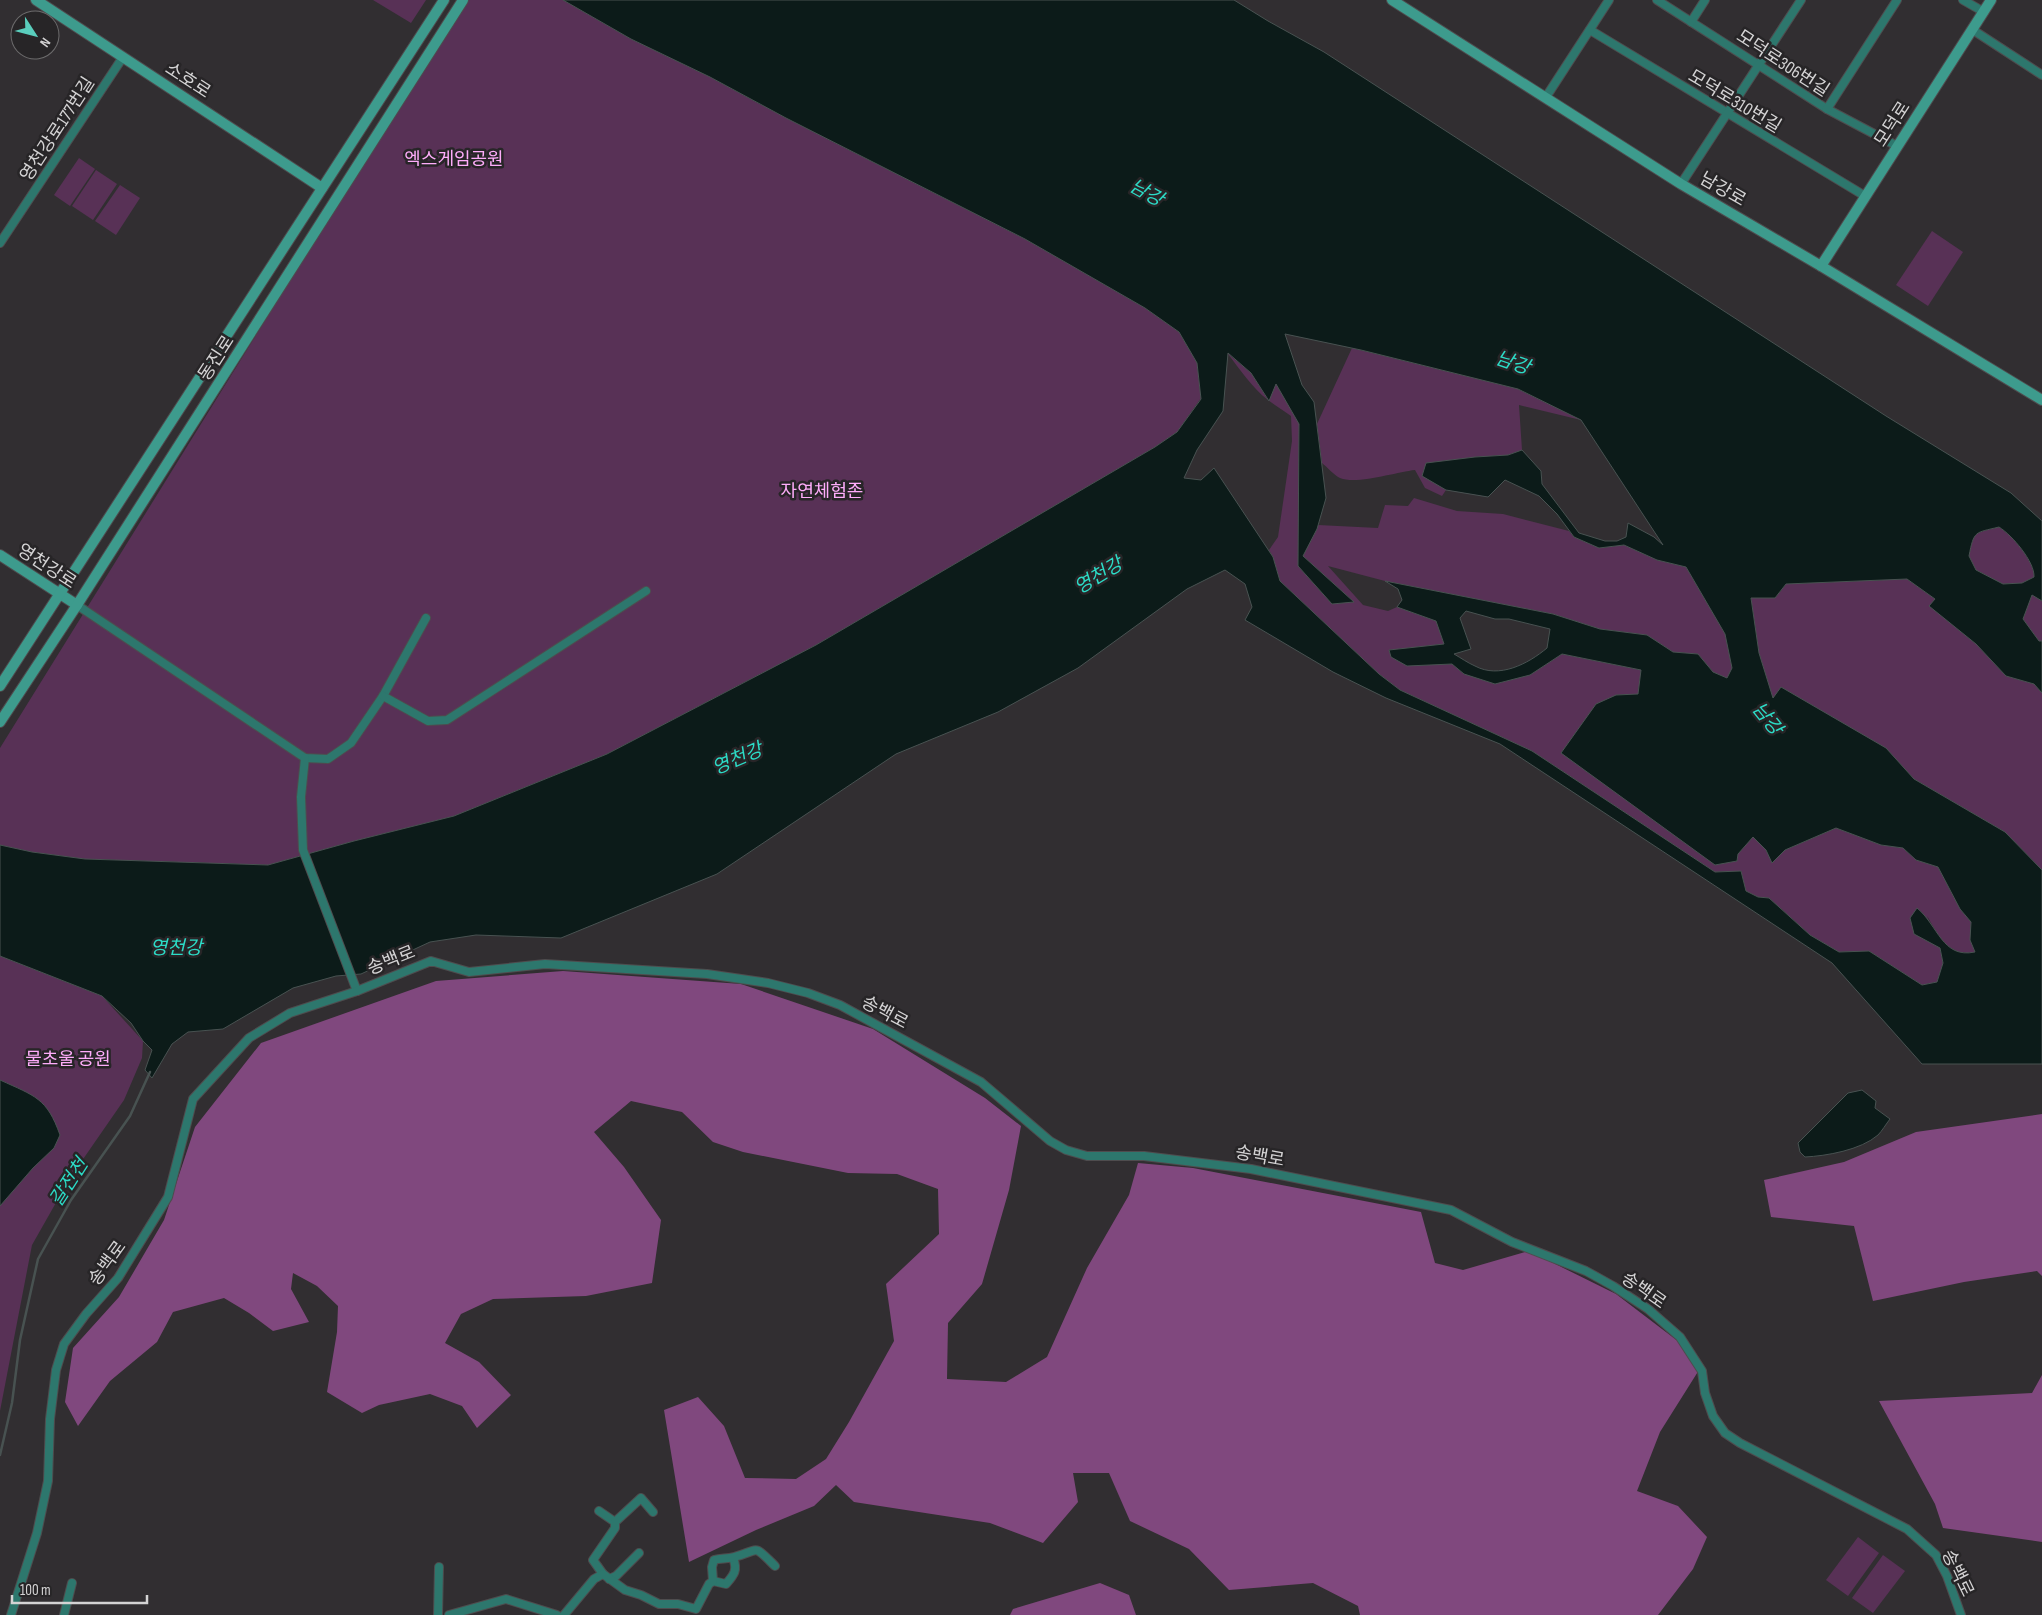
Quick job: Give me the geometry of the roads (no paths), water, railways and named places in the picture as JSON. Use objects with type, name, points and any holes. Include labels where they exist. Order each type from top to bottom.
[{"type":"street","name":"소호로","points":[[36,0],[322,188]]},
{"type":"street","name":"동진로","points":[[0,722],[77,605],[463,0]]},
{"type":"street","name":"남강로","points":[[1392,0],[1681,184],[1821,266],[2042,400]]},
{"type":"street","points":[[1546,97],[1609,0]]},
{"type":"street","name":"모덕로306번길","points":[[1657,0],[1826,108],[1897,146]]},
{"type":"street","points":[[1691,22],[1705,0]]},
{"type":"street","points":[[1681,184],[1728,115],[1801,0]]},
{"type":"street","points":[[1826,108],[1898,0]]},
{"type":"street","points":[[1964,0],[1984,12]]},
{"type":"street","name":"모덕로","points":[[1821,266],[1991,0]]},
{"type":"street","name":"동진로","points":[[0,686],[444,1]]},
{"type":"street","name":"모덕로310번길","points":[[1590,30],[1865,196]]},
{"type":"street","points":[[1973,30],[2042,75]]},
{"type":"street","name":"영천강로177번길","points":[[0,243],[123,57]]},
{"type":"street","name":"영천강로","points":[[0,555],[77,605]]},
{"type":"street","points":[[383,696],[414,715],[428,721],[447,720],[646,590]]},
{"type":"street","points":[[77,605],[304,758],[328,759],[351,743],[383,696],[426,618]]},
{"type":"street","points":[[304,758],[301,797],[303,850],[357,990]]},
{"type":"street","name":"송백로","points":[[11,1615],[37,1533],[48,1481],[50,1419],[56,1370],[64,1344],[86,1314],[118,1278],[168,1197],[192,1099],[250,1038],[290,1013],[357,990],[430,961],[469,972],[545,964],[707,974],[768,983],[808,993],[840,1005],[892,1032],[980,1082],[1050,1141],[1066,1150],[1087,1156],[1144,1156],[1251,1169],[1451,1210],[1512,1242],[1586,1272],[1613,1286],[1648,1309],[1680,1337],[1702,1371],[1705,1394],[1713,1416],[1725,1433],[1748,1448],[1907,1529],[1936,1555],[1947,1576],[1961,1615]]},
{"type":"street","points":[[654,1512],[642,1498],[615,1522],[615,1528],[593,1560],[606,1577],[625,1590],[659,1604],[678,1604],[696,1609],[703,1615]]},
{"type":"street","points":[[599,1511],[615,1522]]},
{"type":"street","points":[[713,1581],[712,1567],[714,1560],[733,1558],[753,1550],[760,1551],[775,1566]]},
{"type":"street","points":[[564,1615],[594,1579],[616,1576],[639,1553]]},
{"type":"street","points":[[713,1581],[726,1584],[735,1574],[736,1564],[733,1558]]},
{"type":"street","points":[[438,1615],[439,1567]]},
{"type":"street","points":[[696,1609],[709,1584],[713,1581]]},
{"type":"street","points":[[64,1615],[72,1583]]},
{"type":"street","points":[[449,1615],[506,1599],[557,1615]]},
{"type":"water","points":[[563,0],[1234,0],[1324,52],[1886,416],[2011,493],[2042,521],[2042,601],[2032,595],[2023,619],[2039,641],[2042,641],[2042,693],[2034,684],[2006,676],[1976,644],[1929,606],[1935,599],[1907,579],[1786,584],[1775,598],[1751,598],[1759,653],[1773,698],[1781,687],[1886,748],[1914,779],[2005,832],[2042,870],[2042,1064],[1922,1064],[1832,963],[1500,744],[1386,698],[1333,672],[1245,620],[1252,607],[1245,584],[1225,570],[1187,589],[1078,668],[998,712],[896,754],[717,874],[561,938],[476,935],[430,942],[361,974],[336,976],[293,988],[223,1029],[188,1032],[172,1044],[152,1078],[145,1070],[152,1050],[143,1041],[131,1023],[102,996],[0,956],[0,845],[32,852],[85,859],[268,865],[454,816],[607,754],[816,645],[1155,447],[1177,432],[1201,399],[1197,363],[1179,332],[1145,308],[1025,239],[786,118],[710,77],[631,39]],"holes":[[[1285,334],[1361,350],[1518,389],[1581,420],[1663,545],[1654,537],[1628,523],[1626,537],[1617,541],[1605,541],[1579,533],[1542,484],[1541,471],[1522,450],[1508,455],[1426,463],[1422,476],[1446,490],[1488,497],[1505,480],[1539,496],[1557,514],[1574,537],[1599,548],[1624,545],[1657,560],[1686,567],[1725,634],[1732,668],[1727,678],[1713,672],[1698,654],[1673,652],[1647,635],[1600,629],[1553,614],[1385,581],[1398,589],[1402,600],[1397,607],[1436,621],[1444,644],[1389,650],[1391,657],[1407,666],[1452,664],[1464,674],[1495,684],[1530,675],[1562,654],[1641,670],[1638,694],[1616,695],[1596,704],[1561,753],[1715,865],[1737,861],[1738,854],[1753,837],[1766,850],[1772,863],[1785,850],[1836,828],[1881,845],[1903,848],[1916,860],[1938,867],[1960,909],[1971,922],[1970,940],[1975,952],[1964,953],[1948,946],[1917,908],[1910,918],[1914,934],[1940,948],[1943,963],[1937,982],[1922,985],[1869,951],[1839,952],[1810,935],[1769,898],[1758,897],[1746,891],[1741,871],[1715,872],[1532,751],[1400,690],[1379,674],[1280,581],[1273,557],[1214,468],[1201,480],[1184,478],[1197,450],[1223,411],[1228,353],[1251,373],[1269,401],[1276,384],[1299,424],[1298,566],[1332,604],[1354,602],[1303,556],[1317,529],[1326,498],[1314,402],[1302,385]],[[1999,527],[2022,549],[2031,564],[2034,577],[2022,583],[2003,584],[1976,570],[1969,556],[1974,537],[1980,532]],[[1466,611],[1495,619],[1509,619],[1550,629],[1547,648],[1513,668],[1494,671],[1484,670],[1454,654],[1471,649],[1460,618]]]},
{"type":"water","points":[[0,1080],[31,1095],[45,1106],[60,1135],[54,1148],[33,1168],[0,1206]]},
{"type":"water","points":[[1862,1090],[1876,1101],[1875,1108],[1890,1119],[1880,1133],[1862,1145],[1853,1148],[1833,1154],[1805,1157],[1800,1152],[1798,1143],[1848,1093]]},
{"type":"waterway","name":"갈전천","points":[[0,1455],[12,1403],[20,1340],[38,1259],[71,1200],[130,1116],[150,1072]]},
{"type":"park label","name":"엑스게임공원","points":[[454,159]]},
{"type":"park label","name":"자연체험존","points":[[822,491]]},
{"type":"park label","name":"물초울 공원","points":[[68,1059]]},
{"type":"water label","name":"남강","points":[[1147,192]]},
{"type":"water label","name":"남강","points":[[1513,362]]},
{"type":"water label","name":"영천강","points":[[1098,575]]},
{"type":"water label","name":"남강","points":[[1768,718]]},
{"type":"water label","name":"영천강","points":[[737,758]]},
{"type":"water label","name":"영천강","points":[[176,947]]}]
